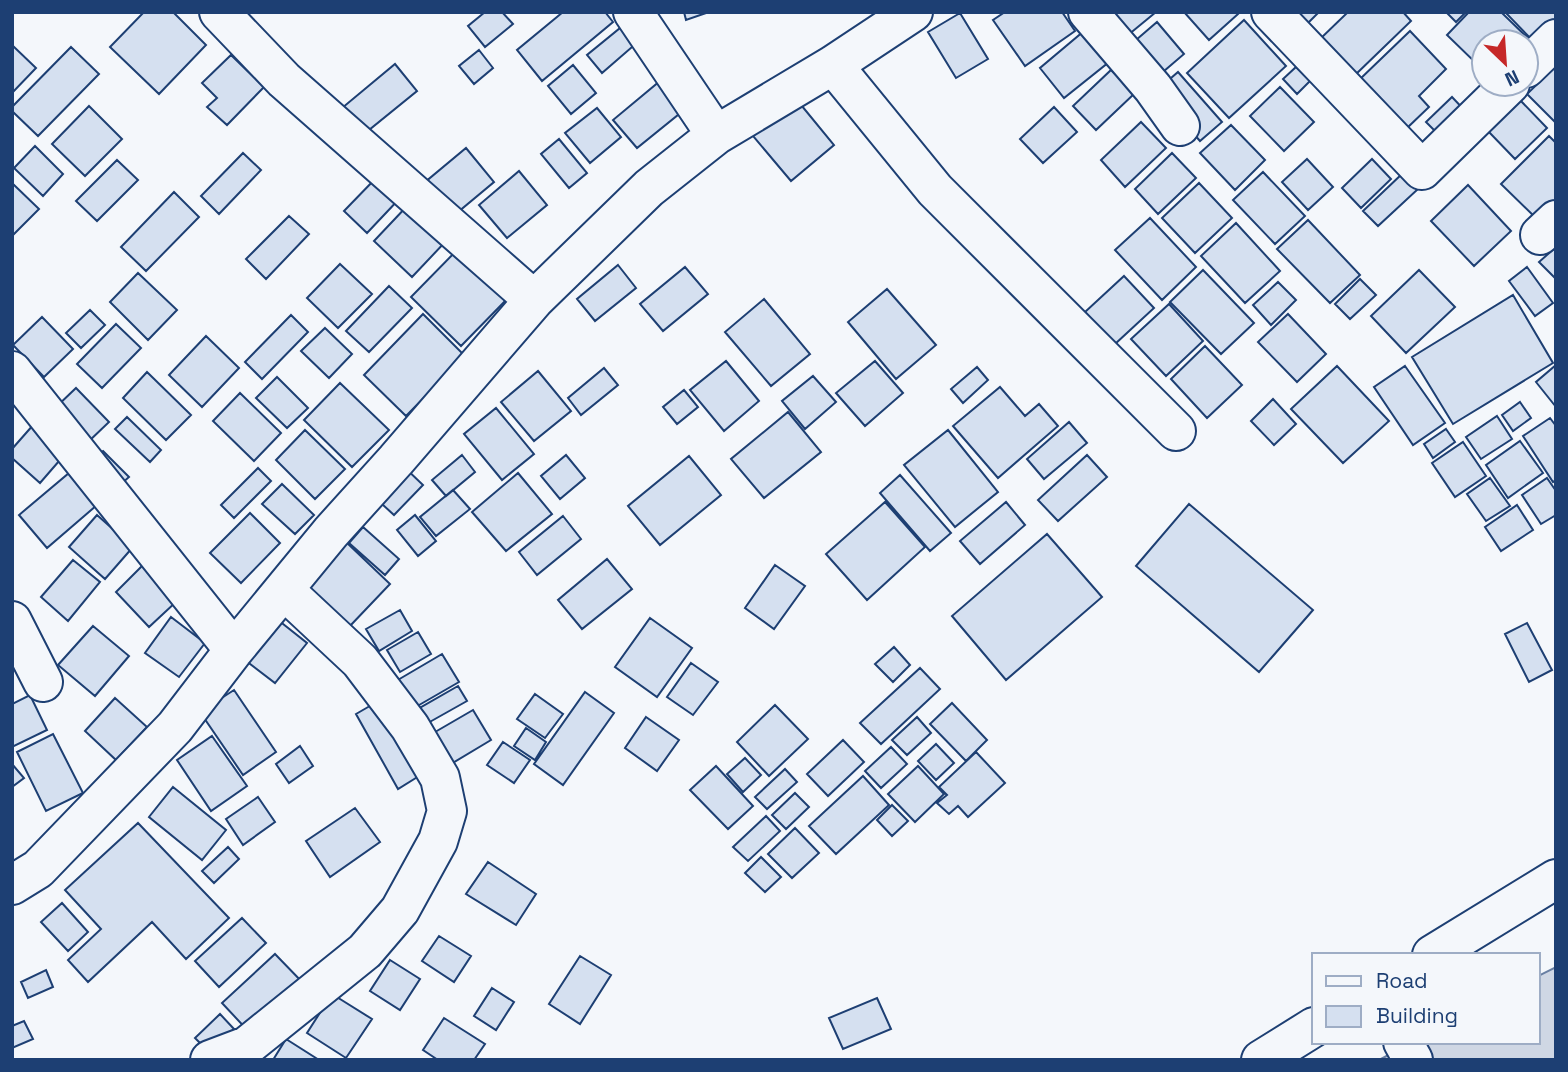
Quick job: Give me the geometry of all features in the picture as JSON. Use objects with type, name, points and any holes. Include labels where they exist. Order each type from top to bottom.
[{"type":"street","points":[[219,12],[284,80],[534,300]]},
{"type":"street","points":[[633,12],[716,135]]},
{"type":"street","points":[[15,881],[38,869],[175,727],[331,532],[534,300],[649,188],[716,135],[833,65],[913,12]]},
{"type":"street","points":[[1088,12],[1153,88],[1180,126]]},
{"type":"street","points":[[1271,12],[1422,170],[1496,98]]},
{"type":"street","points":[[1540,54],[1556,39]]},
{"type":"street","points":[[833,65],[935,190],[1176,431]]},
{"type":"street","points":[[12,370],[234,650]]},
{"type":"street","points":[[210,1060],[247,1046],[365,951],[400,910],[438,841],[447,811],[440,778],[410,727],[360,661],[284,590]]},
{"type":"street","points":[[12,621],[43,682]]},
{"type":"street","points":[[1435,953],[1556,879]]},
{"type":"street","points":[[1261,1060],[1312,1028]]},
{"type":"street","points":[[1404,1044],[1413,1060]]},
{"type":"shaded area","points":[[1556,967],[1556,1060],[1379,1060],[1409,1044],[1540,1044],[1540,975]]},
{"type":"building","points":[[144,12],[173,12],[206,45],[159,94],[110,47]]},
{"type":"building","points":[[485,12],[502,12],[513,24],[485,47],[468,26]]},
{"type":"building","points":[[563,12],[605,12],[613,22],[542,81],[517,50]]},
{"type":"building","points":[[684,12],[709,12],[686,20]]},
{"type":"building","points":[[1005,12],[1062,12],[1075,31],[1025,66],[993,20]]},
{"type":"building","points":[[1107,12],[1156,12],[1122,40]]},
{"type":"building","points":[[1184,12],[1237,12],[1238,14],[1209,40]]},
{"type":"building","points":[[1288,12],[1319,12],[1303,28]]},
{"type":"building","points":[[1348,12],[1403,12],[1411,21],[1354,76],[1319,40]]},
{"type":"building","points":[[1446,12],[1466,12],[1456,22]]},
{"type":"building","points":[[1469,12],[1501,12],[1517,28],[1470,28],[1470,57],[1447,35]]},
{"type":"building","points":[[1505,12],[1556,12],[1556,25],[1540,40],[1540,28],[1520,28]]},
{"type":"building","points":[[960,13],[988,59],[956,78],[928,32]]},
{"type":"building","points":[[1244,20],[1286,66],[1229,118],[1187,73]]},
{"type":"building","points":[[1157,22],[1184,54],[1157,77],[1129,46]]},
{"type":"building","points":[[625,24],[639,41],[602,73],[587,55]]},
{"type":"building","points":[[1084,31],[1109,62],[1064,98],[1040,68]]},
{"type":"building","points":[[1410,31],[1446,69],[1419,96],[1429,107],[1407,128],[1358,81]]},
{"type":"building","points":[[12,45],[36,68],[12,93]]},
{"type":"building","points":[[71,47],[99,74],[38,136],[12,111],[12,107]]},
{"type":"building","points":[[479,50],[493,68],[474,84],[459,66]]},
{"type":"building","points":[[231,55],[264,87],[227,125],[207,107],[217,98],[202,83]]},
{"type":"building","points":[[395,64],[417,91],[364,134],[342,108]]},
{"type":"building","points":[[573,65],[596,93],[571,114],[548,86]]},
{"type":"building","points":[[1556,66],[1556,123],[1531,98],[1540,98],[1540,81]]},
{"type":"building","points":[[1296,67],[1310,81],[1297,94],[1283,79]]},
{"type":"building","points":[[1111,70],[1135,93],[1096,130],[1073,106]]},
{"type":"building","points":[[1178,72],[1222,122],[1200,141],[1156,91]]},
{"type":"building","points":[[660,81],[684,110],[637,148],[613,120]]},
{"type":"building","points":[[1280,87],[1314,122],[1284,151],[1250,116]]},
{"type":"building","points":[[1452,97],[1469,115],[1444,140],[1426,122]]},
{"type":"building","points":[[797,100],[834,145],[791,181],[753,136]]},
{"type":"building","points":[[1520,100],[1547,128],[1515,159],[1488,131]]},
{"type":"building","points":[[89,106],[122,139],[85,176],[52,144]]},
{"type":"building","points":[[1054,107],[1077,132],[1043,163],[1020,139]]},
{"type":"building","points":[[597,108],[621,137],[590,163],[565,133]]},
{"type":"building","points":[[1141,122],[1166,148],[1125,187],[1101,160]]},
{"type":"building","points":[[1231,125],[1265,160],[1235,190],[1200,153]]},
{"type":"building","points":[[1549,136],[1556,143],[1556,207],[1540,222],[1501,184]]},
{"type":"building","points":[[559,139],[587,173],[569,188],[541,154]]},
{"type":"building","points":[[35,146],[63,174],[43,196],[14,168]]},
{"type":"building","points":[[466,148],[494,182],[452,217],[424,183]]},
{"type":"building","points":[[243,153],[261,170],[219,214],[201,196]]},
{"type":"building","points":[[1172,153],[1196,178],[1158,214],[1135,189]]},
{"type":"building","points":[[1307,159],[1333,187],[1308,210],[1282,182]]},
{"type":"building","points":[[1372,159],[1391,179],[1361,208],[1342,188]]},
{"type":"building","points":[[117,160],[138,180],[97,221],[76,201]]},
{"type":"building","points":[[519,171],[547,205],[507,238],[479,205]]},
{"type":"building","points":[[1263,172],[1305,216],[1275,244],[1233,200]]},
{"type":"building","points":[[1403,173],[1418,189],[1378,226],[1363,211]]},
{"type":"building","points":[[378,176],[401,197],[367,233],[344,211]]},
{"type":"building","points":[[12,183],[39,209],[12,236]]},
{"type":"building","points":[[1199,183],[1232,218],[1195,253],[1162,218]]},
{"type":"building","points":[[1468,185],[1511,231],[1474,266],[1431,221]]},
{"type":"building","points":[[174,192],[199,217],[146,271],[121,247]]},
{"type":"building","points":[[409,204],[447,240],[412,277],[374,241]]},
{"type":"building","points":[[289,216],[309,234],[266,279],[246,259]]},
{"type":"building","points":[[1150,218],[1196,267],[1162,300],[1115,250]]},
{"type":"building","points":[[1308,220],[1360,275],[1330,303],[1277,249]]},
{"type":"building","points":[[1236,223],[1280,271],[1245,303],[1201,256]]},
{"type":"building","points":[[460,247],[510,296],[461,346],[411,297]]},
{"type":"building","points":[[1556,247],[1556,279],[1539,262]]},
{"type":"building","points":[[340,264],[372,294],[338,328],[307,298]]},
{"type":"building","points":[[618,265],[636,288],[595,321],[577,299]]},
{"type":"building","points":[[685,267],[708,294],[663,331],[640,304]]},
{"type":"building","points":[[1527,267],[1553,303],[1535,316],[1509,281]]},
{"type":"building","points":[[1203,270],[1254,323],[1221,354],[1170,302]]},
{"type":"building","points":[[1419,270],[1455,307],[1406,353],[1371,316]]},
{"type":"building","points":[[138,273],[177,310],[148,340],[110,302]]},
{"type":"building","points":[[1124,276],[1154,308],[1115,344],[1085,312]]},
{"type":"building","points":[[1360,279],[1376,295],[1350,319],[1335,304]]},
{"type":"building","points":[[1278,282],[1296,300],[1271,325],[1253,305]]},
{"type":"building","points":[[389,286],[412,308],[369,352],[346,331]]},
{"type":"building","points":[[887,289],[936,345],[896,379],[848,322]]},
{"type":"building","points":[[1513,295],[1553,363],[1453,424],[1412,357]]},
{"type":"building","points":[[764,299],[810,354],[771,386],[725,332]]},
{"type":"building","points":[[1169,304],[1203,341],[1166,376],[1131,339]]},
{"type":"building","points":[[90,310],[105,325],[81,348],[66,333]]},
{"type":"building","points":[[423,314],[465,356],[406,416],[364,375]]},
{"type":"building","points":[[1288,314],[1326,354],[1297,382],[1258,342]]},
{"type":"building","points":[[291,315],[308,332],[262,379],[245,362]]},
{"type":"building","points":[[42,317],[73,349],[44,377],[13,345]]},
{"type":"building","points":[[116,324],[141,348],[102,388],[77,364]]},
{"type":"building","points":[[325,328],[352,354],[329,378],[301,351]]},
{"type":"building","points":[[206,336],[239,368],[202,407],[169,375]]},
{"type":"building","points":[[1205,346],[1242,385],[1207,418],[1171,379]]},
{"type":"building","points":[[726,361],[759,401],[724,431],[690,390]]},
{"type":"building","points":[[875,361],[903,393],[865,426],[836,393]]},
{"type":"building","points":[[1556,365],[1556,407],[1536,382]]},
{"type":"building","points":[[1337,366],[1389,421],[1343,463],[1291,409]]},
{"type":"building","points":[[1405,366],[1445,423],[1413,445],[1374,387]]},
{"type":"building","points":[[977,367],[988,380],[963,403],[951,389]]},
{"type":"building","points":[[604,368],[618,385],[581,415],[568,398]]},
{"type":"building","points":[[538,371],[571,411],[534,441],[501,402]]},
{"type":"building","points":[[147,372],[191,415],[166,440],[123,398]]},
{"type":"building","points":[[813,376],[836,402],[805,429],[782,401]]},
{"type":"building","points":[[277,377],[308,408],[287,428],[256,398]]},
{"type":"building","points":[[340,383],[389,430],[352,467],[304,420]]},
{"type":"building","points":[[1000,387],[1025,416],[1039,404],[1058,426],[998,478],[953,426]]},
{"type":"building","points":[[76,388],[109,422],[87,443],[54,409]]},
{"type":"building","points":[[684,390],[698,407],[677,424],[663,407]]},
{"type":"building","points":[[240,393],[281,433],[254,461],[213,421]]},
{"type":"building","points":[[1273,399],[1296,424],[1274,445],[1251,421]]},
{"type":"building","points":[[1520,402],[1531,418],[1513,431],[1502,415]]},
{"type":"building","points":[[496,408],[534,454],[502,480],[464,434]]},
{"type":"building","points":[[788,412],[821,452],[764,498],[731,459]]},
{"type":"building","points":[[1497,416],[1512,439],[1481,459],[1466,437]]},
{"type":"building","points":[[127,417],[161,450],[150,462],[115,429]]},
{"type":"building","points":[[1550,418],[1556,426],[1556,480],[1553,482],[1523,436]]},
{"type":"building","points":[[1069,422],[1087,443],[1044,479],[1027,459]]},
{"type":"building","points":[[34,424],[66,453],[40,483],[12,458],[12,449]]},
{"type":"building","points":[[1446,429],[1455,442],[1433,458],[1424,444]]},
{"type":"building","points":[[305,430],[345,469],[315,499],[276,460]]},
{"type":"building","points":[[948,430],[998,492],[955,527],[904,465]]},
{"type":"building","points":[[1520,441],[1543,473],[1508,498],[1486,465]]},
{"type":"building","points":[[1463,442],[1486,476],[1455,497],[1432,463]]},
{"type":"building","points":[[103,451],[129,477],[120,485],[94,459]]},
{"type":"building","points":[[462,455],[475,472],[446,496],[432,480]]},
{"type":"building","points":[[566,455],[585,478],[560,499],[541,476]]},
{"type":"building","points":[[1087,455],[1107,477],[1058,521],[1038,500]]},
{"type":"building","points":[[689,456],[721,495],[660,545],[628,506]]},
{"type":"building","points":[[401,464],[423,485],[394,515],[371,494]]},
{"type":"building","points":[[258,468],[271,481],[234,518],[221,505]]},
{"type":"building","points":[[69,473],[97,505],[47,548],[19,515]]},
{"type":"building","points":[[518,473],[552,514],[506,551],[472,512]]},
{"type":"building","points":[[900,475],[951,533],[930,551],[880,493]]},
{"type":"building","points":[[1490,478],[1510,506],[1486,521],[1467,494]]},
{"type":"building","points":[[1547,478],[1556,491],[1556,515],[1541,524],[1522,495]]},
{"type":"building","points":[[282,484],[314,515],[295,534],[262,504]]},
{"type":"building","points":[[453,490],[470,509],[436,536],[420,517]]},
{"type":"building","points":[[885,502],[925,547],[867,600],[826,554]]},
{"type":"building","points":[[1006,502],[1025,525],[980,564],[960,541]]},
{"type":"building","points":[[1189,504],[1313,610],[1259,672],[1136,566]]},
{"type":"building","points":[[1517,505],[1533,530],[1501,551],[1485,527]]},
{"type":"building","points":[[250,513],[280,543],[241,583],[210,553]]},
{"type":"building","points":[[97,515],[133,547],[105,579],[69,547]]},
{"type":"building","points":[[415,515],[436,541],[418,556],[397,530]]},
{"type":"building","points":[[563,516],[581,539],[537,575],[519,552]]},
{"type":"building","points":[[363,527],[399,559],[385,575],[349,543]]},
{"type":"building","points":[[1047,534],[1102,597],[1006,680],[952,616]]},
{"type":"building","points":[[345,541],[390,584],[349,627],[304,584]]},
{"type":"building","points":[[607,559],[632,589],[582,629],[558,600]]},
{"type":"building","points":[[73,560],[100,582],[68,621],[41,597]]},
{"type":"building","points":[[143,565],[177,601],[149,627],[116,592]]},
{"type":"building","points":[[775,565],[805,586],[774,629],[745,608]]},
{"type":"building","points":[[400,610],[412,631],[379,651],[366,629]]},
{"type":"building","points":[[273,616],[307,643],[275,683],[241,657]]},
{"type":"building","points":[[171,617],[205,643],[179,677],[145,653]]},
{"type":"building","points":[[650,618],[692,648],[657,697],[615,667]]},
{"type":"building","points":[[1527,623],[1552,670],[1529,682],[1505,634]]},
{"type":"building","points":[[93,626],[129,656],[95,696],[58,665]]},
{"type":"building","points":[[418,632],[431,654],[400,672],[387,650]]},
{"type":"building","points":[[894,647],[910,665],[893,682],[875,664]]},
{"type":"building","points":[[442,654],[459,682],[407,712],[391,684]]},
{"type":"building","points":[[691,663],[718,682],[693,715],[667,697]]},
{"type":"building","points":[[920,668],[940,689],[881,744],[860,723]]},
{"type":"building","points":[[458,686],[467,701],[419,728],[411,713]]},
{"type":"building","points":[[234,690],[276,752],[243,775],[200,712]]},
{"type":"building","points":[[585,692],[614,713],[563,785],[534,764]]},
{"type":"building","points":[[535,694],[563,714],[545,738],[517,719]]},
{"type":"building","points":[[30,695],[47,730],[12,747],[12,704]]},
{"type":"building","points":[[115,698],[147,727],[116,760],[85,731]]},
{"type":"building","points":[[375,703],[419,776],[398,789],[356,714]]},
{"type":"building","points":[[952,703],[987,740],[966,761],[930,724]]},
{"type":"building","points":[[775,705],[808,739],[769,776],[737,742]]},
{"type":"building","points":[[473,710],[491,740],[441,770],[423,739]]},
{"type":"building","points":[[646,717],[679,740],[657,771],[625,748]]},
{"type":"building","points":[[917,717],[931,733],[907,755],[892,740]]},
{"type":"building","points":[[526,728],[546,742],[535,760],[514,746]]},
{"type":"building","points":[[53,734],[83,793],[46,811],[17,752]]},
{"type":"building","points":[[212,736],[247,786],[211,811],[177,760]]},
{"type":"building","points":[[843,740],[864,762],[828,796],[807,774]]},
{"type":"building","points":[[503,742],[530,760],[514,783],[487,765]]},
{"type":"building","points":[[936,744],[954,763],[936,780],[918,761]]},
{"type":"building","points":[[300,746],[313,766],[289,783],[276,764]]},
{"type":"building","points":[[891,747],[907,764],[881,788],[865,771]]},
{"type":"building","points":[[976,752],[1005,783],[968,817],[958,806],[949,814],[937,803],[947,795],[939,787]]},
{"type":"building","points":[[745,758],[761,775],[743,792],[727,774]]},
{"type":"building","points":[[12,764],[24,778],[12,787]]},
{"type":"building","points":[[716,766],[753,806],[728,829],[690,790]]},
{"type":"building","points":[[918,766],[944,794],[915,822],[888,794]]},
{"type":"building","points":[[785,769],[797,782],[767,809],[755,797]]},
{"type":"building","points":[[863,776],[889,805],[836,854],[809,826]]},
{"type":"building","points":[[173,787],[226,830],[202,860],[149,817]]},
{"type":"building","points":[[795,793],[809,807],[786,829],[772,815]]},
{"type":"building","points":[[258,797],[275,822],[243,845],[226,819]]},
{"type":"building","points":[[892,805],[908,821],[892,836],[877,820]]},
{"type":"building","points":[[355,808],[380,842],[330,877],[306,841]]},
{"type":"building","points":[[766,816],[780,831],[748,861],[733,847]]},
{"type":"building","points":[[138,823],[229,918],[186,959],[152,922],[88,982],[68,960],[101,929],[65,890]]},
{"type":"building","points":[[795,828],[819,853],[792,878],[768,854]]},
{"type":"building","points":[[228,847],[239,859],[214,883],[202,871]]},
{"type":"building","points":[[761,857],[781,877],[765,892],[745,873]]},
{"type":"building","points":[[488,862],[536,894],[516,925],[466,894]]},
{"type":"building","points":[[62,903],[88,932],[68,951],[41,922]]},
{"type":"building","points":[[242,918],[266,943],[219,987],[195,961]]},
{"type":"building","points":[[439,936],[471,956],[454,982],[422,961]]},
{"type":"building","points":[[275,954],[305,985],[251,1034],[222,1003]]},
{"type":"building","points":[[580,956],[611,975],[580,1024],[549,1004]]},
{"type":"building","points":[[390,960],[420,979],[400,1010],[370,991]]},
{"type":"building","points":[[46,970],[53,987],[28,998],[21,982]]},
{"type":"building","points":[[492,988],[514,1002],[496,1030],[474,1016]]},
{"type":"building","points":[[332,994],[372,1019],[346,1058],[307,1033]]},
{"type":"building","points":[[877,998],[891,1029],[843,1049],[829,1018]]},
{"type":"building","points":[[220,1014],[234,1029],[209,1052],[195,1038]]},
{"type":"building","points":[[444,1018],[485,1044],[474,1060],[438,1060],[423,1050]]},
{"type":"building","points":[[24,1021],[33,1039],[12,1048],[12,1026]]},
{"type":"building","points":[[286,1039],[319,1060],[273,1060]]}]
